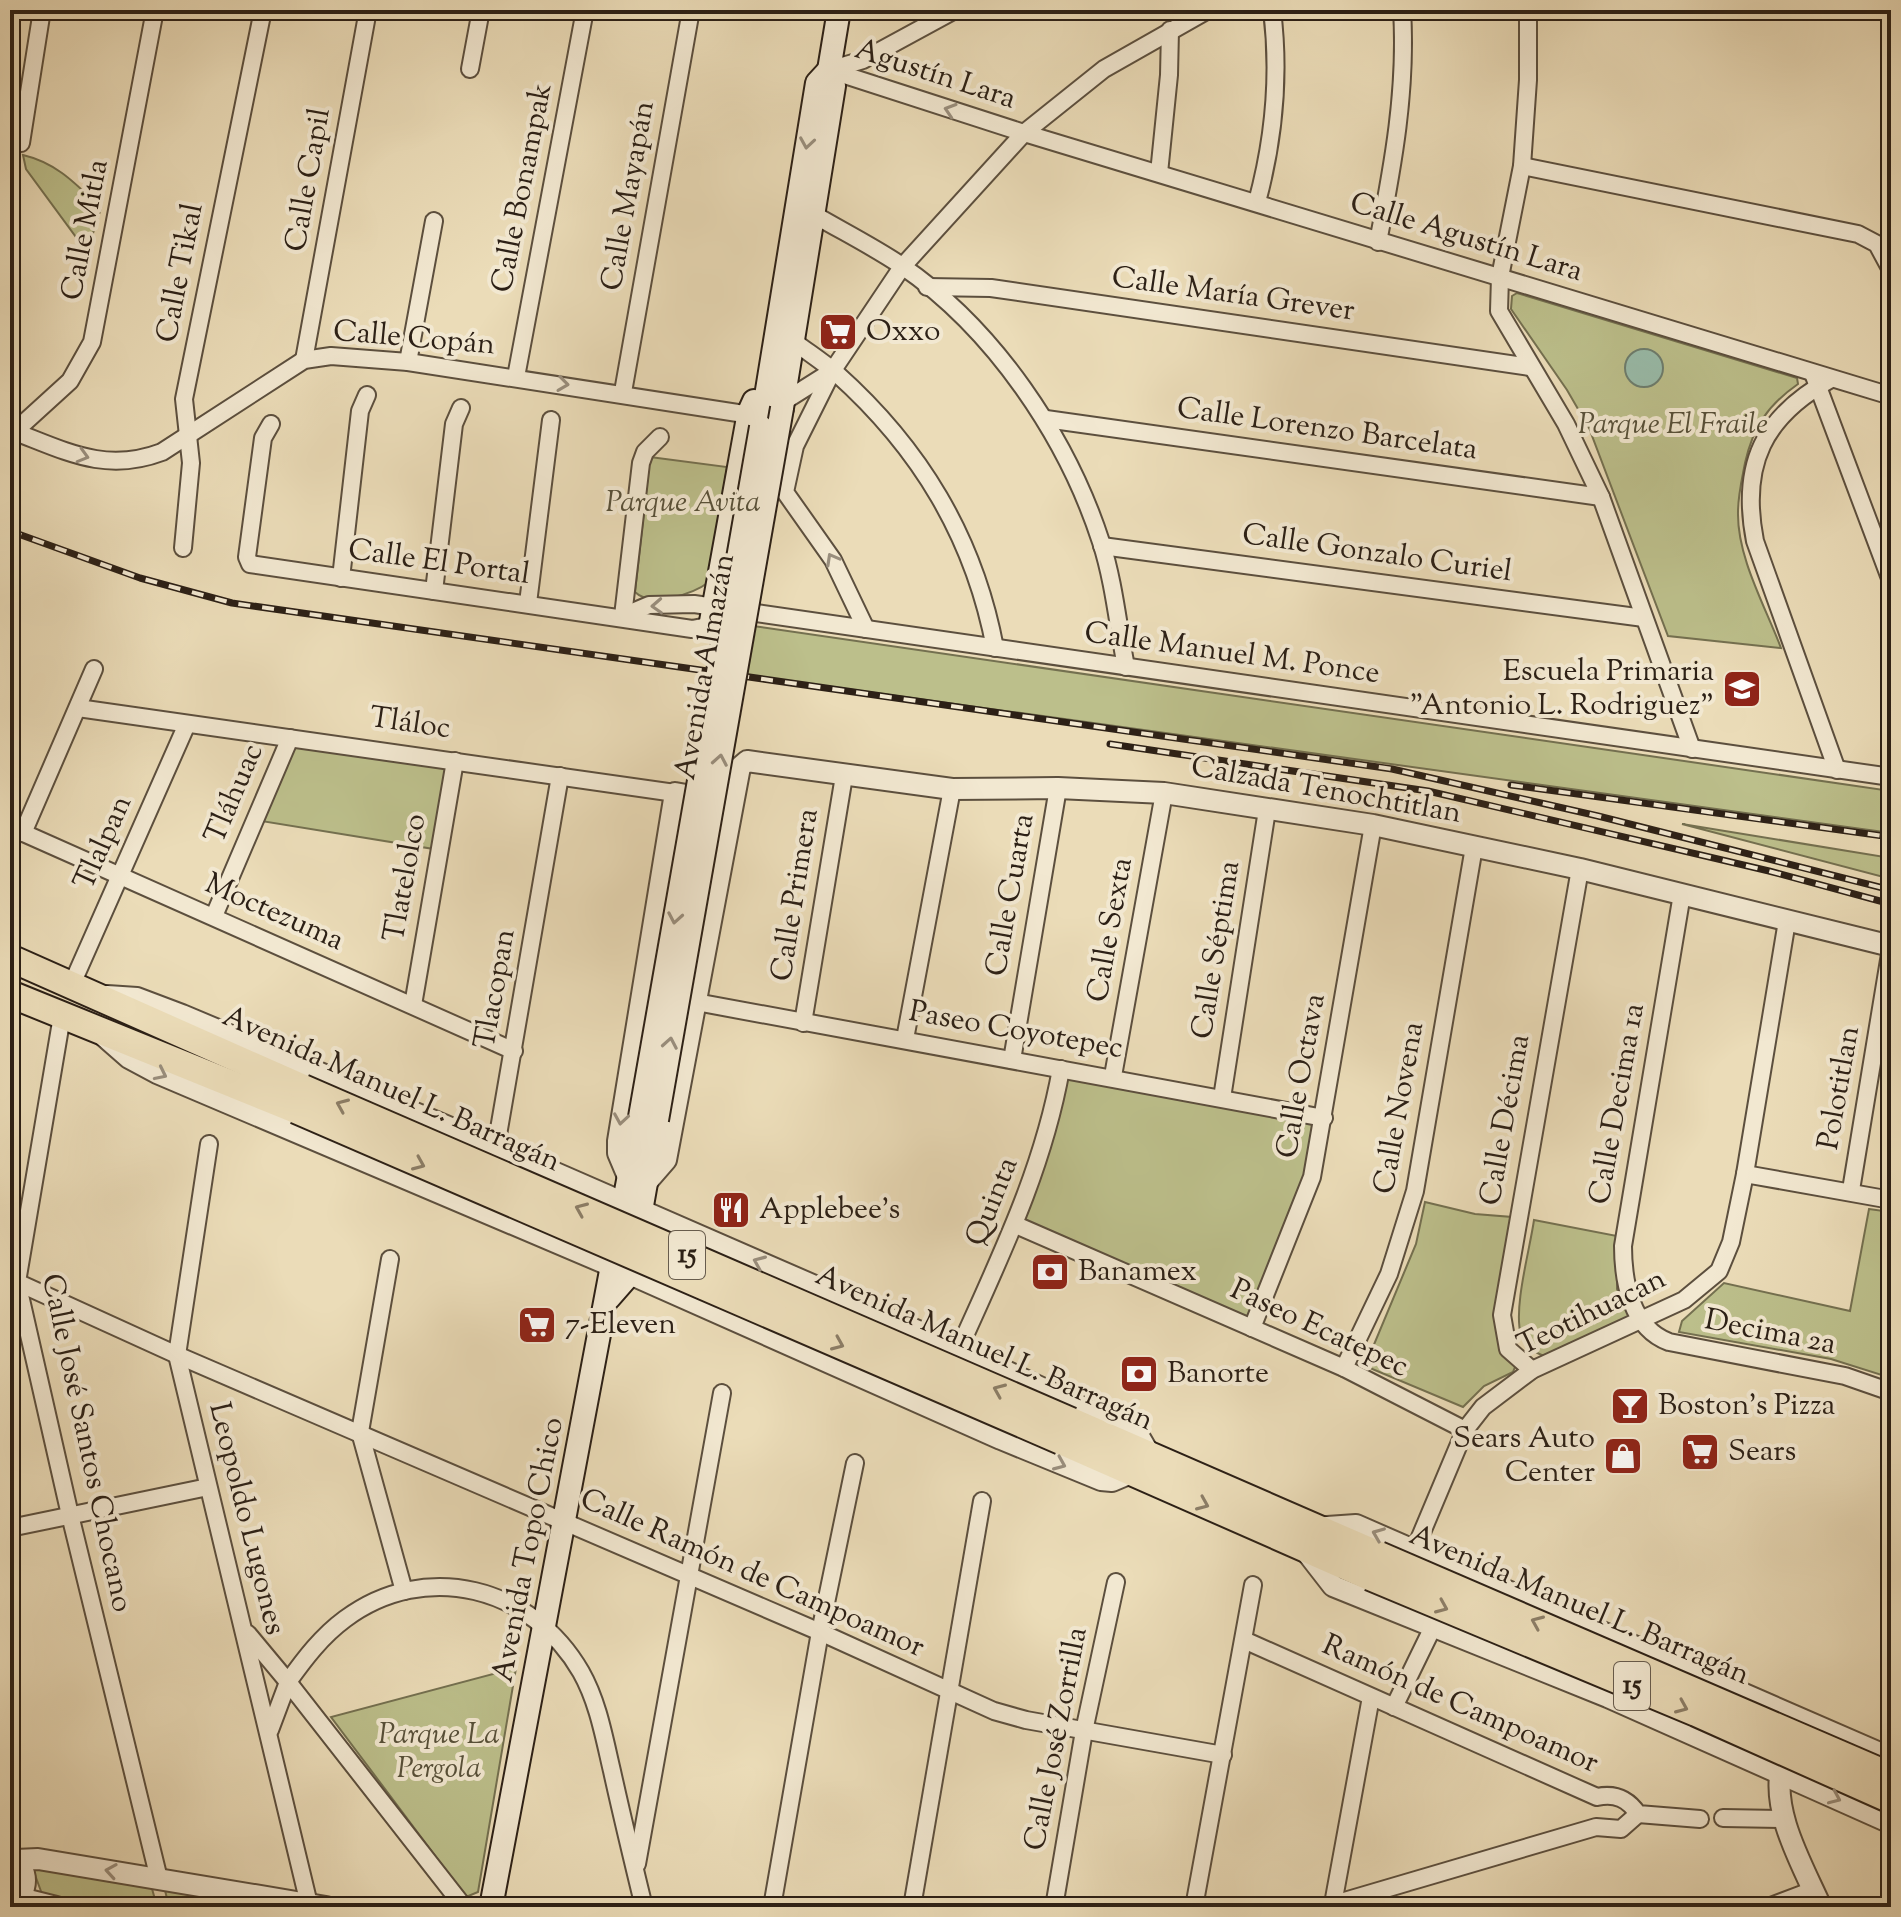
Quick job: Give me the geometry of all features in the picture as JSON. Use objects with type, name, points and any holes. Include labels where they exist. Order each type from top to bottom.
[{"type":"highway","name":"Avenida Manuel L. Barragán","points":[[10,958],[83,989],[300,1099],[1309,1539],[1891,1776]]},
{"type":"highway","name":"Avenida Manuel L. Barragán","points":[[10,994],[62,1016],[300,1099]]},
{"type":"highway","name":"Avenida Manuel L. Barragán","points":[[1375,1566],[1891,1800]]},
{"type":"main road","name":"Avenida Almazán","points":[[767,414],[792,340],[834,86],[829,70],[839,10]]},
{"type":"main road","name":"Avenida Almazán","points":[[622,1270],[767,414],[772,364],[817,83],[829,70]]},
{"type":"main road","points":[[711,617],[767,414]]},
{"type":"main road","name":"Avenida Topo Chico","points":[[491,1907],[608,1299],[622,1270]]},
{"type":"street","points":[[21,143],[42,10]]},
{"type":"street","name":"Calle Mitla","points":[[12,431],[70,381],[92,342],[155,10]]},
{"type":"street","name":"Calle Tikal","points":[[183,548],[191,463],[184,399],[263,10]]},
{"type":"street","name":"Calle Capil","points":[[304,360],[368,10]]},
{"type":"street","points":[[470,69],[481,10]]},
{"type":"street","name":"Calle Bonampak","points":[[516,377],[585,10]]},
{"type":"street","name":"Calle Mayapán","points":[[623,392],[691,10]]},
{"type":"street","points":[[829,70],[863,60],[955,10]]},
{"type":"street","points":[[866,629],[833,560],[785,492],[795,446],[833,370],[902,267],[1024,133],[1104,69],[1208,10]]},
{"type":"street","points":[[1257,202],[1273,126],[1276,64],[1272,10]]},
{"type":"street","points":[[1378,242],[1396,152],[1402,10]]},
{"type":"street","points":[[1528,10],[1528,80],[1522,166],[1500,277],[1499,311],[1572,436],[1601,497],[1692,749]]},
{"type":"street","points":[[1159,173],[1169,75],[1170,30]]},
{"type":"street","name":"Agustín Lara","points":[[829,70],[1024,133]]},
{"type":"street","name":"Calle Agustín Lara","points":[[1024,133],[1500,277],[1821,380],[1891,396]]},
{"type":"street","points":[[1522,166],[1858,234],[1877,244],[1891,270]]},
{"type":"street","points":[[813,214],[902,267],[927,287],[982,339],[1046,419],[1080,489],[1102,546],[1126,667]]},
{"type":"street","points":[[408,362],[434,221]]},
{"type":"street","name":"Calle María Grever","points":[[927,287],[991,288],[1530,367]]},
{"type":"street","points":[[792,340],[833,370],[888,423],[932,481],[976,570],[995,648]]},
{"type":"street","name":"Calle Copán","points":[[12,431],[82,457],[111,463],[139,461],[188,436],[304,360],[331,356],[408,362],[767,414]]},
{"type":"street","points":[[767,414],[833,370]]},
{"type":"street","points":[[1837,770],[1755,541],[1751,509],[1755,466],[1768,430],[1787,407],[1821,380],[1891,581]]},
{"type":"street","points":[[341,578],[360,411],[367,395]]},
{"type":"street","points":[[434,591],[454,424],[461,408]]},
{"type":"street","name":"Calle Lorenzo Barcelata","points":[[1046,419],[1601,497]]},
{"type":"street","points":[[528,603],[551,420]]},
{"type":"street","name":"Calle El Portal","points":[[271,424],[263,438],[249,563],[623,616],[692,629],[711,617]]},
{"type":"street","points":[[623,616],[641,463],[652,443],[660,437]]},
{"type":"street","name":"Calle Gonzalo Curiel","points":[[1102,546],[1644,618]]},
{"type":"street","name":"Calle El Portal","points":[[623,616],[649,605],[711,617]]},
{"type":"street","name":"Calle Manuel M. Ponce","points":[[711,617],[755,613],[1891,777]]},
{"type":"street","points":[[17,830],[94,669]]},
{"type":"street","name":"Tláloc","points":[[78,708],[733,803]]},
{"type":"street","name":"Tlalpan","points":[[83,989],[119,877],[187,724]]},
{"type":"street","name":"Tláhuac","points":[[214,916],[290,738]]},
{"type":"street","name":"Tlatelolco","points":[[413,1005],[455,761]]},
{"type":"street","name":"Calzada Tenochtitlan","points":[[733,803],[742,763],[952,789],[1058,788],[1164,793],[1373,825],[1580,869],[1891,947]]},
{"type":"street","name":"Tlacopan","points":[[482,1210],[514,1051],[560,776]]},
{"type":"street","name":"Calle Primera","points":[[803,1023],[844,776]]},
{"type":"street","name":"Calle Cuarta","points":[[1012,1060],[1058,788]]},
{"type":"street","points":[[905,1039],[952,789]]},
{"type":"street","points":[[675,793],[618,1141],[618,1153],[638,1181],[666,1160],[733,803]]},
{"type":"street","name":"Calle Sexta","points":[[1113,1076],[1164,793]]},
{"type":"street","name":"Calle Séptima","points":[[1222,1098],[1267,810]]},
{"type":"street","name":"Calle Octava","points":[[1252,1328],[1303,1204],[1324,1118],[1373,825]]},
{"type":"street","name":"Moctezuma","points":[[17,830],[514,1051]]},
{"type":"street","name":"Calle Novena","points":[[1344,1368],[1389,1274],[1405,1230],[1474,847]]},
{"type":"street","name":"Calle Décima","points":[[1532,1370],[1508,1349],[1502,1333],[1502,1315],[1580,869]]},
{"type":"street","points":[[662,875],[717,884]]},
{"type":"street","name":"Calle Decima 1a","points":[[1642,1322],[1626,1287],[1623,1246],[1682,894]]},
{"type":"street","name":"Teotihuacan","points":[[1415,1549],[1465,1430],[1483,1407],[1532,1370],[1642,1322],[1684,1300],[1719,1271],[1731,1242],[1745,1174],[1787,921]]},
{"type":"street","name":"Polotitlan","points":[[1851,1190],[1891,947]]},
{"type":"street","points":[[83,989],[137,998],[152,1004],[496,1147],[959,1349],[1137,1433],[1141,1465],[1112,1481],[1089,1476],[622,1270],[157,1073],[129,1058],[98,1029]]},
{"type":"street","name":"Paseo Coyotepec","points":[[696,1002],[1113,1076],[1324,1118]]},
{"type":"street","name":"Calle José Santos Chocano","points":[[62,1016],[14,1280],[159,1879]]},
{"type":"street","name":"Quinta","points":[[959,1349],[1016,1225],[1044,1151],[1061,1069]]},
{"type":"street","points":[[1873,1069],[1891,1074]]},
{"type":"street","name":"Leopoldo Lugones","points":[[209,1144],[177,1355],[244,1630],[318,1905]]},
{"type":"street","points":[[1745,1174],[1851,1190],[1891,1200]]},
{"type":"street","name":"Paseo Ecatepec","points":[[1016,1225],[1344,1368],[1465,1430]]},
{"type":"street","points":[[390,1259],[360,1432],[404,1591]]},
{"type":"street","points":[[761,1333],[787,1275]]},
{"type":"street","name":"Calle Ramón de Campoamor","points":[[14,1280],[177,1355],[820,1632],[994,1711],[1084,1731],[1223,1755]]},
{"type":"street","name":"Decima 2a","points":[[1642,1322],[1669,1342],[1845,1376],[1891,1392]]},
{"type":"street","points":[[636,1873],[722,1393]]},
{"type":"street","points":[[772,1907],[820,1632],[855,1463]]},
{"type":"street","points":[[10,1528],[208,1487]]},
{"type":"street","points":[[912,1907],[982,1501]]},
{"type":"street","points":[[1891,1758],[1356,1525],[1309,1539],[1333,1586],[1608,1697],[1891,1823]]},
{"type":"street","name":"Calle José Zorrilla","points":[[1054,1907],[1084,1731],[1116,1582]]},
{"type":"street","points":[[1194,1907],[1253,1585]]},
{"type":"street","points":[[270,1730],[288,1682],[313,1648],[345,1619],[372,1602],[425,1587],[479,1591],[505,1599],[545,1627],[581,1672],[596,1706],[644,1907]]},
{"type":"street","points":[[1554,1677],[1577,1655],[1580,1638],[1572,1617]]},
{"type":"street","points":[[1394,1707],[1433,1627]]},
{"type":"street","points":[[244,1630],[464,1907]]},
{"type":"street","name":"Ramón de Campoamor","points":[[1244,1640],[1597,1797],[1620,1798],[1631,1803],[1638,1814],[1700,1819]]},
{"type":"street","points":[[1608,1697],[1599,1684],[1598,1663],[1610,1649],[1628,1644]]},
{"type":"street","points":[[1371,1697],[1328,1906],[1596,1827],[1621,1829],[1638,1814]]},
{"type":"street","points":[[1771,1907],[1817,1898],[1785,1819],[1780,1773],[1794,1718]]},
{"type":"street","points":[[1596,1827],[1594,1808],[1597,1797]]},
{"type":"street","points":[[1723,1818],[1785,1819]]},
{"type":"street","points":[[13,1858],[38,1859],[318,1905]]},
{"type":"street","points":[[13,1858],[25,1874],[16,1903],[56,1907]]},
{"type":"green space","points":[[23,155],[56,169],[101,208],[87,252],[26,169]]},
{"type":"green space","name":"Parque El Fraile","points":[[1517,293],[1797,378],[1798,384],[1770,409],[1752,438],[1738,506],[1739,529],[1747,564],[1781,648],[1668,636],[1589,428],[1567,390],[1511,309],[1512,296]]},
{"type":"green space","name":"Parque Avita","points":[[650,457],[727,467],[709,582],[672,598],[651,599],[635,592]]},
{"type":"green space","points":[[753,626],[1891,791],[1891,833],[745,675]]},
{"type":"green space","points":[[290,738],[455,761],[440,850],[255,820]]},
{"type":"green space","points":[[1682,824],[1891,858],[1891,879]]},
{"type":"green space","points":[[1061,1069],[1324,1118],[1252,1328],[1016,1225]]},
{"type":"green space","points":[[1425,1202],[1475,1214],[1512,1217],[1496,1312],[1518,1360],[1513,1372],[1484,1386],[1463,1407],[1365,1366],[1416,1244]]},
{"type":"green space","points":[[1869,1209],[1891,1212],[1891,1378],[1831,1359],[1679,1332],[1682,1321],[1724,1283],[1850,1311]]},
{"type":"green space","points":[[1534,1220],[1617,1236],[1617,1289],[1630,1318],[1544,1356],[1527,1345],[1521,1335],[1519,1310]]},
{"type":"green space","name":"Parque La Pergola","points":[[516,1668],[478,1892],[466,1897],[331,1717]]},
{"type":"green space","points":[[31,1864],[151,1885],[157,1907],[105,1907],[42,1894]]},
{"type":"green space","points":[[164,1886],[275,1907],[169,1907]]},
{"type":"shaded area","points":[[1644,349],[1657,355],[1663,368],[1657,381],[1644,387],[1631,381],[1625,368],[1631,355]]},
{"type":"railway","points":[[10,531],[140,578],[232,603],[1392,769],[1598,816],[1891,890]]},
{"type":"railway","points":[[1110,744],[1428,791],[1769,871],[1891,904]]},
{"type":"railway","points":[[1511,785],[1891,837]]},
{"type":"place","name":"Oxxo","points":[[838,332]]},
{"type":"place","name":"Escuela Primaria \"Antonio L. Rodriguez\"","points":[[1742,689]]},
{"type":"place","name":"Applebee's","points":[[731,1210]]},
{"type":"place","name":"Banamex","points":[[1050,1272]]},
{"type":"place","name":"7-Eleven","points":[[537,1325]]},
{"type":"place","name":"Banorte","points":[[1139,1374]]},
{"type":"place","name":"Boston's Pizza","points":[[1630,1406]]},
{"type":"place","name":"Sears","points":[[1700,1452]]},
{"type":"place","name":"Sears Auto Center","points":[[1623,1456]]}]
